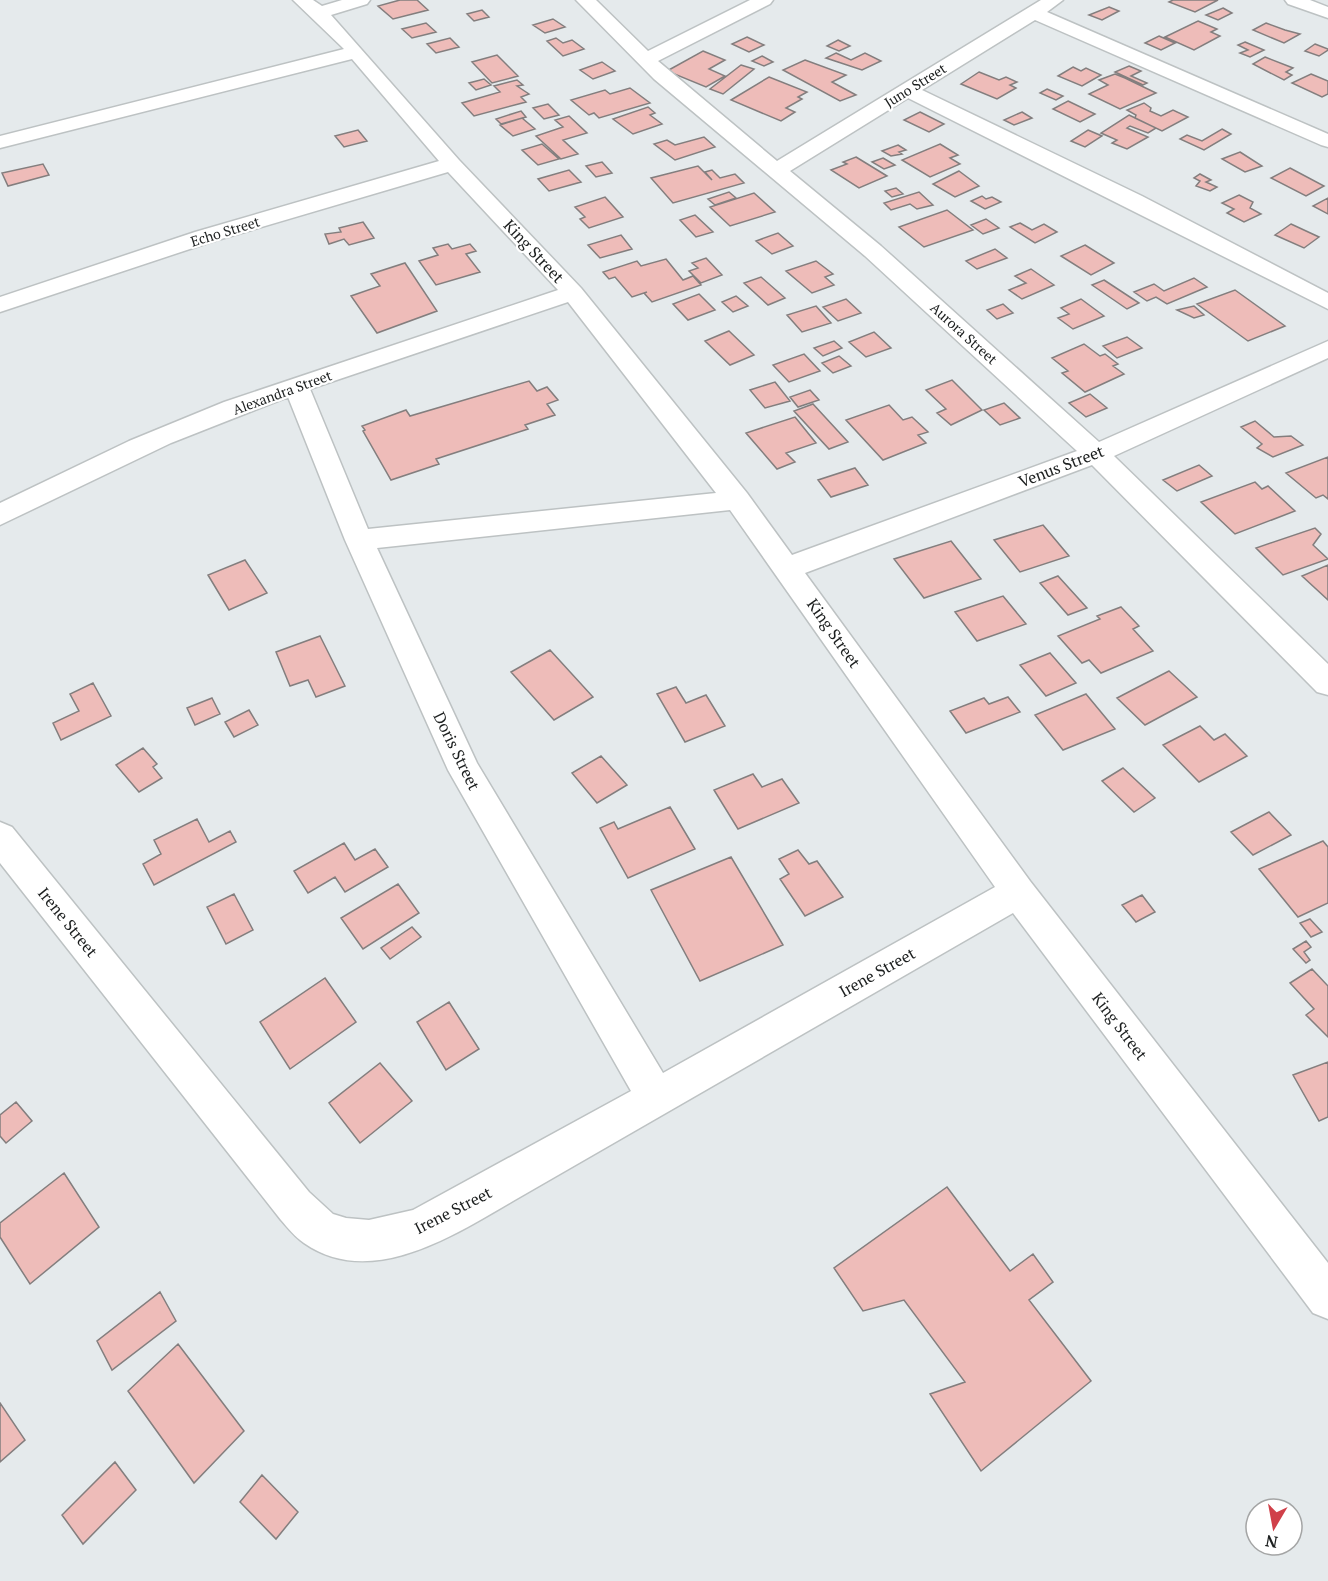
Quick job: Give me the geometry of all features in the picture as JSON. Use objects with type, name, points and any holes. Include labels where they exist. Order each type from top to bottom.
[{"type":"street","points":[[311,6],[361,0]]},
{"type":"street","name":"Aurora Street","points":[[585,0],[677,88],[873,251],[1096,454],[1328,683]]},
{"type":"street","points":[[647,59],[764,0]]},
{"type":"street","name":"Juno Street","points":[[777,170],[1054,0]]},
{"type":"street","points":[[1294,0],[1328,13]]},
{"type":"street","name":"King Street","points":[[311,6],[356,52],[452,164],[573,293],[737,500],[788,568],[1018,892],[1328,1298]]},
{"type":"street","points":[[1032,12],[1328,141]]},
{"type":"street","points":[[0,142],[356,52]]},
{"type":"street","points":[[907,90],[1134,201],[1328,302]]},
{"type":"street","points":[[0,134],[51,128]]},
{"type":"street","name":"Echo Street","points":[[0,305],[192,241],[452,164]]},
{"type":"street","name":"Alexandra Street","points":[[0,515],[86,472],[185,427],[296,386],[573,293]]},
{"type":"street","name":"Venus Street","points":[[788,568],[1096,454],[1323,356]]},
{"type":"street","name":"Doris Street","points":[[296,386],[359,540],[464,770],[655,1096]]},
{"type":"street","points":[[359,540],[737,500]]},
{"type":"street","name":"Irene Street","points":[[0,837],[295,1206],[322,1230],[354,1240],[387,1241],[423,1228],[1018,892]]},
{"type":"building","points":[[400,0],[417,0],[428,10],[393,19],[378,6]]},
{"type":"building","points":[[1173,0],[1218,0],[1195,12],[1169,2]]},
{"type":"building","points":[[1109,7],[1119,11],[1102,20],[1089,15]]},
{"type":"building","points":[[1223,8],[1232,13],[1218,20],[1206,15]]},
{"type":"building","points":[[482,10],[489,17],[474,21],[467,14]]},
{"type":"building","points":[[553,19],[565,27],[545,33],[533,25]]},
{"type":"building","points":[[1198,21],[1217,29],[1211,32],[1220,36],[1194,50],[1165,37]]},
{"type":"building","points":[[426,23],[436,32],[412,38],[402,29]]},
{"type":"building","points":[[1266,23],[1300,34],[1284,43],[1253,30]]},
{"type":"building","points":[[1159,36],[1175,43],[1161,50],[1145,43]]},
{"type":"building","points":[[747,37],[764,45],[749,52],[732,44]]},
{"type":"building","points":[[450,38],[459,47],[436,53],[427,44]]},
{"type":"building","points":[[556,38],[563,43],[572,40],[584,49],[563,56],[547,41]]},
{"type":"building","points":[[838,40],[850,46],[839,51],[827,46]]},
{"type":"building","points":[[1245,42],[1264,50],[1250,57],[1240,53],[1248,50],[1238,45]]},
{"type":"building","points":[[1315,44],[1328,50],[1319,56],[1305,51]]},
{"type":"building","points":[[703,51],[725,60],[709,69],[725,76],[706,87],[667,71]]},
{"type":"building","points":[[836,53],[851,60],[865,53],[881,61],[862,70],[826,58]]},
{"type":"building","points":[[497,55],[518,76],[492,83],[472,62]]},
{"type":"building","points":[[762,56],[773,62],[764,66],[752,61]]},
{"type":"building","points":[[1265,57],[1293,68],[1286,72],[1292,75],[1284,80],[1253,64]]},
{"type":"building","points":[[805,60],[846,75],[832,82],[856,95],[840,101],[783,70]]},
{"type":"building","points":[[602,62],[615,71],[593,79],[580,70]]},
{"type":"building","points":[[741,65],[754,69],[723,94],[710,89]]},
{"type":"building","points":[[1129,66],[1141,71],[1131,76],[1147,83],[1143,85],[1115,72]]},
{"type":"building","points":[[1073,67],[1081,71],[1086,68],[1101,75],[1082,86],[1058,76]]},
{"type":"building","points":[[979,72],[999,80],[1006,77],[1017,82],[1010,85],[1016,88],[997,99],[961,84]]},
{"type":"building","points":[[1115,74],[1156,93],[1120,109],[1089,94],[1108,85],[1099,80]]},
{"type":"building","points":[[1311,74],[1328,81],[1328,94],[1322,97],[1292,83]]},
{"type":"building","points":[[769,77],[807,92],[798,97],[802,99],[786,108],[795,112],[781,121],[731,100]]},
{"type":"building","points":[[484,79],[491,85],[476,90],[469,83]]},
{"type":"building","points":[[517,80],[523,85],[517,86],[529,94],[521,97],[526,102],[474,116],[462,103],[500,92],[494,86]]},
{"type":"building","points":[[630,88],[650,103],[599,118],[594,113],[589,115],[571,100],[605,90],[610,94]]},
{"type":"building","points":[[1047,89],[1063,96],[1056,100],[1040,93]]},
{"type":"building","points":[[1068,101],[1095,114],[1080,122],[1053,109]]},
{"type":"building","points":[[1144,103],[1151,108],[1150,111],[1161,116],[1173,110],[1188,117],[1162,131],[1135,118],[1136,115],[1127,110]]},
{"type":"building","points":[[548,104],[559,115],[544,119],[533,108]]},
{"type":"building","points":[[648,107],[655,113],[650,115],[662,124],[633,134],[613,119]]},
{"type":"building","points":[[521,111],[526,117],[501,124],[496,119]]},
{"type":"building","points":[[920,112],[944,124],[929,132],[904,120]]},
{"type":"building","points":[[1022,112],[1032,118],[1014,125],[1004,120]]},
{"type":"building","points":[[1129,115],[1156,128],[1148,133],[1130,126],[1127,128],[1148,137],[1127,149],[1112,143],[1117,140],[1101,133]]},
{"type":"building","points":[[569,116],[587,133],[563,140],[578,154],[561,159],[536,136],[563,127],[555,120]]},
{"type":"building","points":[[522,118],[535,129],[513,136],[500,125]]},
{"type":"building","points":[[1222,129],[1231,134],[1204,150],[1180,139],[1187,135],[1202,141]]},
{"type":"building","points":[[358,130],[367,141],[344,147],[335,136]]},
{"type":"building","points":[[1088,130],[1102,136],[1085,147],[1071,141]]},
{"type":"building","points":[[704,137],[715,147],[675,160],[654,144],[667,140],[675,145]]},
{"type":"building","points":[[542,144],[559,159],[538,165],[522,150]]},
{"type":"building","points":[[940,144],[958,155],[950,158],[960,164],[930,177],[902,160]]},
{"type":"building","points":[[898,145],[906,150],[899,152],[902,154],[891,156],[882,151]]},
{"type":"building","points":[[1240,152],[1262,166],[1245,172],[1222,159]]},
{"type":"building","points":[[856,157],[887,176],[859,188],[831,170],[847,164],[843,162]]},
{"type":"building","points":[[883,158],[895,165],[884,169],[872,162]]},
{"type":"building","points":[[602,162],[612,173],[596,177],[586,166]]},
{"type":"building","points":[[43,164],[49,175],[8,186],[2,173]]},
{"type":"building","points":[[698,166],[712,180],[705,172],[712,170],[720,178],[735,174],[744,183],[673,203],[651,178]]},
{"type":"building","points":[[1290,168],[1324,186],[1306,196],[1271,178]]},
{"type":"building","points":[[569,170],[581,182],[549,191],[538,179]]},
{"type":"building","points":[[959,171],[979,186],[955,197],[933,184]]},
{"type":"building","points":[[1200,174],[1211,180],[1206,182],[1217,187],[1210,191],[1196,186],[1200,181],[1194,178]]},
{"type":"building","points":[[896,188],[903,194],[892,197],[885,191]]},
{"type":"building","points":[[729,192],[736,198],[715,205],[708,199]]},
{"type":"building","points":[[919,192],[933,205],[917,209],[910,204],[891,210],[884,203]]},
{"type":"building","points":[[754,193],[775,212],[730,226],[710,207]]},
{"type":"building","points":[[1239,195],[1253,202],[1250,208],[1261,214],[1244,222],[1227,213],[1234,209],[1222,203]]},
{"type":"building","points":[[982,196],[986,199],[992,197],[1001,202],[985,209],[971,201]]},
{"type":"building","points":[[605,197],[623,217],[589,228],[580,219],[585,217],[575,207]]},
{"type":"building","points":[[1328,198],[1328,214],[1313,206]]},
{"type":"building","points":[[947,210],[973,230],[924,247],[899,227]]},
{"type":"building","points":[[695,215],[713,232],[696,237],[680,220]]},
{"type":"building","points":[[986,219],[999,228],[983,234],[971,225]]},
{"type":"building","points":[[363,222],[374,238],[349,245],[344,239],[329,244],[325,234],[341,232],[339,228]]},
{"type":"building","points":[[1020,223],[1032,230],[1044,224],[1057,232],[1035,243],[1010,227]]},
{"type":"building","points":[[1291,224],[1319,237],[1304,248],[1275,235]]},
{"type":"building","points":[[778,233],[793,246],[772,254],[756,241]]},
{"type":"building","points":[[621,235],[632,249],[600,258],[588,245]]},
{"type":"building","points":[[448,244],[452,249],[470,244],[476,251],[466,254],[480,272],[436,285],[419,261],[438,255],[433,248]]},
{"type":"building","points":[[1085,245],[1114,263],[1091,275],[1061,256]]},
{"type":"building","points":[[995,249],[1007,258],[977,269],[966,261]]},
{"type":"building","points":[[706,258],[722,275],[701,283],[689,271],[698,268],[692,263]]},
{"type":"building","points":[[666,259],[683,280],[693,276],[701,285],[652,302],[644,293],[632,297],[615,277],[609,279],[603,272],[637,261],[641,266]]},
{"type":"building","points":[[816,261],[833,274],[825,277],[834,285],[812,293],[786,271]]},
{"type":"building","points":[[405,263],[437,311],[377,333],[351,296],[380,286],[371,274]]},
{"type":"building","points":[[1031,269],[1054,285],[1022,299],[1009,290],[1026,283],[1015,276]]},
{"type":"building","points":[[761,277],[785,298],[768,305],[744,283]]},
{"type":"building","points":[[1194,278],[1207,287],[1167,304],[1156,297],[1147,301],[1134,292],[1154,284],[1164,291]]},
{"type":"building","points":[[1104,280],[1139,303],[1127,309],[1092,285]]},
{"type":"building","points":[[1235,290],[1285,326],[1248,341],[1197,304]]},
{"type":"building","points":[[699,294],[715,310],[688,320],[673,304]]},
{"type":"building","points":[[736,296],[748,306],[733,312],[722,302]]},
{"type":"building","points":[[846,299],[861,313],[838,321],[823,307]]},
{"type":"building","points":[[1081,299],[1104,316],[1073,329],[1058,318],[1069,314],[1061,308]]},
{"type":"building","points":[[1003,304],[1013,313],[997,319],[987,310]]},
{"type":"building","points":[[816,306],[831,323],[802,332],[787,315]]},
{"type":"building","points":[[1194,306],[1204,315],[1194,318],[1177,310]]},
{"type":"building","points":[[729,331],[754,355],[730,365],[705,341]]},
{"type":"building","points":[[874,332],[891,348],[866,357],[849,342]]},
{"type":"building","points":[[1127,337],[1142,348],[1117,358],[1103,346]]},
{"type":"building","points":[[834,341],[842,348],[823,356],[814,348]]},
{"type":"building","points":[[1084,344],[1100,356],[1105,354],[1118,364],[1113,366],[1124,374],[1085,392],[1062,373],[1068,371],[1052,358]]},
{"type":"building","points":[[804,354],[820,371],[789,382],[773,365]]},
{"type":"building","points":[[839,356],[851,366],[833,373],[822,363]]},
{"type":"building","points":[[952,380],[982,410],[951,425],[937,413],[946,409],[926,390]]},
{"type":"building","points":[[529,381],[537,391],[547,387],[558,400],[547,404],[555,415],[525,425],[528,429],[436,459],[439,464],[391,480],[363,431],[365,430],[362,426],[406,410],[410,416]]},
{"type":"building","points":[[775,382],[790,401],[765,408],[750,390]]},
{"type":"building","points":[[810,390],[819,400],[798,407],[790,397]]},
{"type":"building","points":[[1090,394],[1107,408],[1086,417],[1069,403]]},
{"type":"building","points":[[1004,403],[1020,418],[1000,425],[984,410]]},
{"type":"building","points":[[813,404],[848,442],[829,449],[794,411]]},
{"type":"building","points":[[889,405],[903,420],[912,417],[928,432],[918,435],[926,443],[883,460],[846,420]]},
{"type":"building","points":[[795,417],[816,443],[786,453],[795,462],[777,469],[746,433]]},
{"type":"building","points":[[1255,421],[1274,437],[1291,436],[1303,445],[1273,457],[1257,448],[1262,444],[1241,427]]},
{"type":"building","points":[[1328,457],[1328,499],[1323,495],[1316,498],[1286,473]]},
{"type":"building","points":[[1199,465],[1212,476],[1177,491],[1163,480]]},
{"type":"building","points":[[855,468],[868,485],[831,497],[818,480]]},
{"type":"building","points":[[1255,482],[1262,489],[1268,486],[1295,511],[1235,534],[1201,502]]},
{"type":"building","points":[[1043,525],[1069,556],[1020,572],[994,540]]},
{"type":"building","points":[[1315,528],[1321,534],[1313,545],[1328,559],[1283,575],[1256,548]]},
{"type":"building","points":[[951,541],[981,579],[924,598],[894,559]]},
{"type":"building","points":[[245,560],[267,593],[229,610],[208,575]]},
{"type":"building","points":[[1328,565],[1328,600],[1302,576]]},
{"type":"building","points":[[1058,576],[1087,608],[1068,615],[1040,583]]},
{"type":"building","points":[[1003,596],[1026,624],[977,641],[955,612]]},
{"type":"building","points":[[1121,607],[1139,626],[1133,629],[1153,651],[1101,673],[1089,660],[1082,663],[1058,636],[1100,619],[1097,616]]},
{"type":"building","points":[[320,636],[345,686],[316,697],[308,680],[290,686],[276,652]]},
{"type":"building","points":[[550,650],[593,697],[554,720],[511,672]]},
{"type":"building","points":[[1050,653],[1076,683],[1046,696],[1020,665]]},
{"type":"building","points":[[1169,671],[1197,697],[1145,725],[1117,698]]},
{"type":"building","points":[[93,683],[111,716],[61,740],[53,723],[79,711],[70,694]]},
{"type":"building","points":[[676,687],[686,703],[706,695],[725,726],[685,742],[657,694]]},
{"type":"building","points":[[1086,694],[1115,729],[1063,750],[1035,715]]},
{"type":"building","points":[[1008,697],[1020,712],[966,733],[950,711],[984,698],[989,704]]},
{"type":"building","points":[[212,698],[220,714],[195,725],[187,708]]},
{"type":"building","points":[[249,710],[258,725],[234,737],[225,722]]},
{"type":"building","points":[[1200,726],[1214,740],[1225,734],[1247,756],[1199,782],[1163,745]]},
{"type":"building","points":[[143,748],[157,764],[153,767],[162,778],[139,792],[116,765]]},
{"type":"building","points":[[601,756],[627,785],[597,803],[572,773]]},
{"type":"building","points":[[1123,768],[1155,798],[1134,812],[1102,781]]},
{"type":"building","points":[[753,774],[762,787],[782,779],[799,803],[738,829],[714,790]]},
{"type":"building","points":[[670,807],[695,849],[628,878],[600,828],[614,822],[618,829]]},
{"type":"building","points":[[1269,812],[1291,835],[1253,855],[1231,832]]},
{"type":"building","points":[[197,819],[209,842],[230,831],[236,842],[154,885],[143,864],[161,854],[154,840]]},
{"type":"building","points":[[1323,841],[1328,847],[1328,903],[1298,917],[1259,869]]},
{"type":"building","points":[[344,843],[355,860],[375,849],[388,867],[345,892],[335,877],[308,893],[294,871]]},
{"type":"building","points":[[798,850],[809,864],[817,861],[843,897],[805,916],[780,879],[789,874],[779,859]]},
{"type":"building","points":[[731,857],[783,945],[700,981],[651,890]]},
{"type":"building","points":[[398,884],[419,913],[363,949],[341,918]]},
{"type":"building","points":[[234,894],[253,930],[226,944],[207,907]]},
{"type":"building","points":[[1142,895],[1155,912],[1136,922],[1122,905]]},
{"type":"building","points":[[1310,919],[1322,932],[1311,937],[1300,923]]},
{"type":"building","points":[[412,927],[421,937],[390,959],[381,948]]},
{"type":"building","points":[[1306,941],[1311,947],[1304,952],[1310,960],[1306,963],[1293,949]]},
{"type":"building","points":[[1312,969],[1328,986],[1328,1037],[1306,1015],[1314,1009],[1290,983]]},
{"type":"building","points":[[325,978],[356,1022],[290,1069],[260,1022]]},
{"type":"building","points":[[449,1002],[479,1049],[446,1070],[417,1022]]},
{"type":"building","points":[[1328,1062],[1328,1117],[1319,1121],[1293,1075]]},
{"type":"building","points":[[380,1063],[412,1101],[360,1143],[329,1103]]},
{"type":"building","points":[[16,1102],[32,1121],[6,1143],[0,1136],[0,1115]]},
{"type":"building","points":[[64,1173],[99,1227],[30,1284],[0,1237],[0,1223]]},
{"type":"building","points":[[947,1187],[1010,1271],[1033,1254],[1053,1282],[1029,1300],[1091,1381],[981,1471],[930,1394],[965,1382],[904,1300],[863,1311],[834,1268]]},
{"type":"building","points":[[160,1292],[176,1321],[112,1370],[97,1341]]},
{"type":"building","points":[[178,1344],[244,1431],[194,1483],[128,1391]]},
{"type":"building","points":[[0,1403],[25,1440],[0,1462]]},
{"type":"building","points":[[115,1462],[136,1490],[83,1544],[62,1515]]},
{"type":"building","points":[[262,1475],[298,1512],[276,1539],[240,1502]]}]
